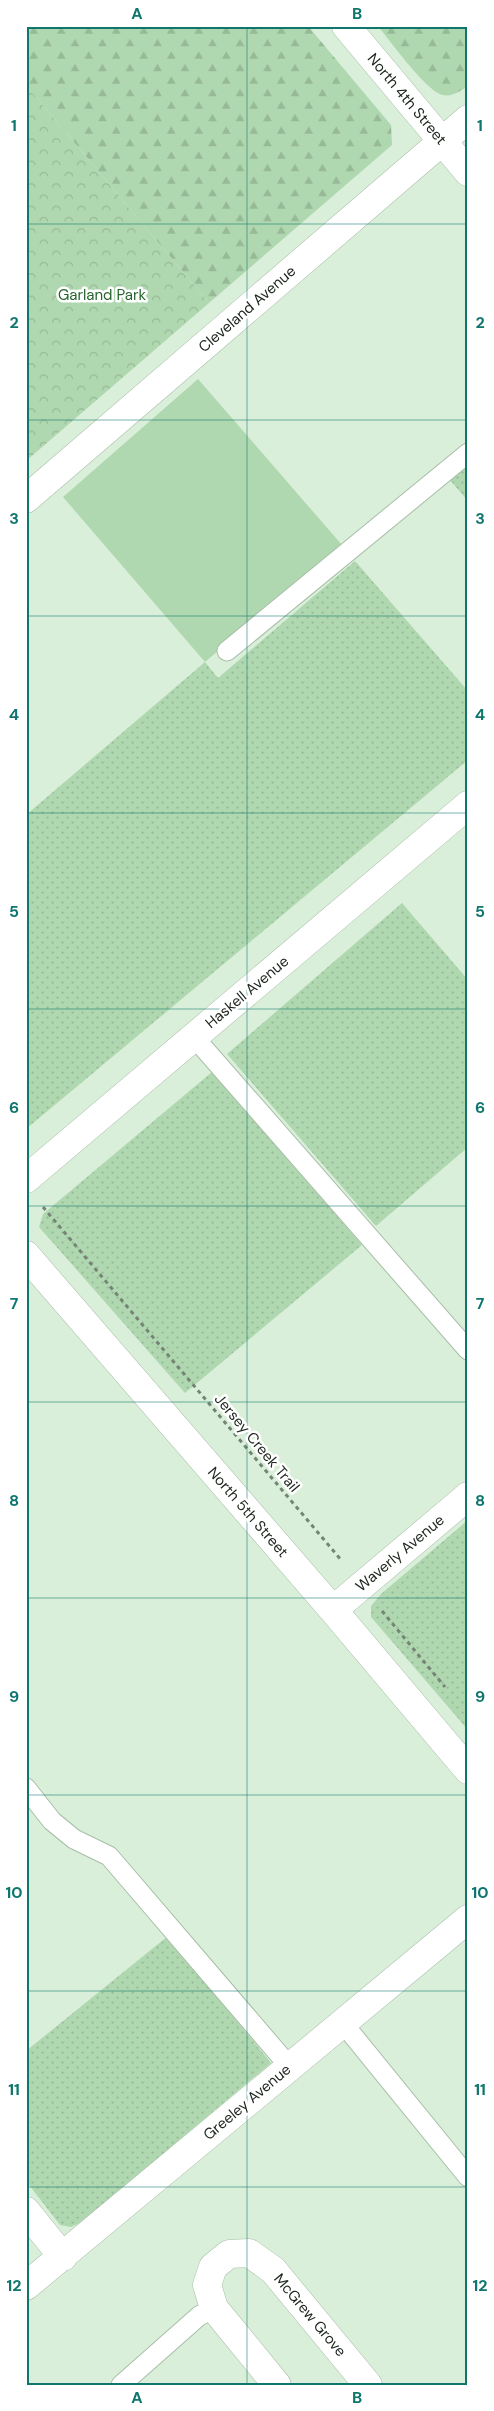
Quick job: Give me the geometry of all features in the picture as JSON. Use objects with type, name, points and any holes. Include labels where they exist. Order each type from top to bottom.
[{"type":"street","name":"North 4th Street","points":[[346,26],[468,172]]},
{"type":"street","name":"Cleveland Avenue","points":[[26,499],[468,119]]},
{"type":"street","name":"Haskell Avenue","points":[[32,1191],[194,1037],[468,805]]},
{"type":"street","name":"North 5th Street","points":[[26,1255],[333,1610],[468,1770]]},
{"type":"street","name":"Waverly Avenue","points":[[333,1610],[468,1496]]},
{"type":"street","name":"Greeley Avenue","points":[[26,2286],[468,1919]]},
{"type":"street","points":[[26,2211],[63,2257]]},
{"type":"street","name":"McGrew Grove","points":[[277,2385],[214,2308],[207,2286],[213,2267],[229,2254],[249,2253],[273,2270],[368,2385]]},
{"type":"lane","points":[[227,652],[468,453]]},
{"type":"lane","points":[[194,1037],[468,1350]]},
{"type":"lane","points":[[26,1788],[52,1821],[74,1839],[109,1856],[289,2066]]},
{"type":"lane","points":[[342,2022],[468,2177]]},
{"type":"lane","points":[[121,2385],[198,2316],[214,2308]]},
{"type":"path","name":"Jersey Creek Trail","points":[[32,1191],[449,1692]]},
{"type":"green space","points":[[26,26],[308,26],[391,125],[392,145],[209,303],[26,85]]},
{"type":"green space","points":[[378,26],[468,26],[468,86],[450,95],[436,92],[409,65]]},
{"type":"green space","name":"Garland Park","points":[[26,85],[209,303],[26,461]]},
{"type":"green space","points":[[198,379],[342,545],[205,662],[63,497]]},
{"type":"green space","points":[[468,464],[468,501],[449,479]]},
{"type":"green space","points":[[355,561],[468,691],[468,760],[26,1129],[26,815],[205,662],[218,678]]},
{"type":"green space","points":[[402,903],[468,980],[468,1147],[376,1226],[227,1054]]},
{"type":"green space","points":[[212,1072],[362,1245],[185,1393],[39,1227],[43,1214]]},
{"type":"green space","points":[[468,1520],[468,1730],[371,1617],[371,1606],[381,1594]]},
{"type":"green space","points":[[168,1936],[271,2063],[82,2222],[71,2227],[60,2225],[26,2181],[26,2051]]}]
